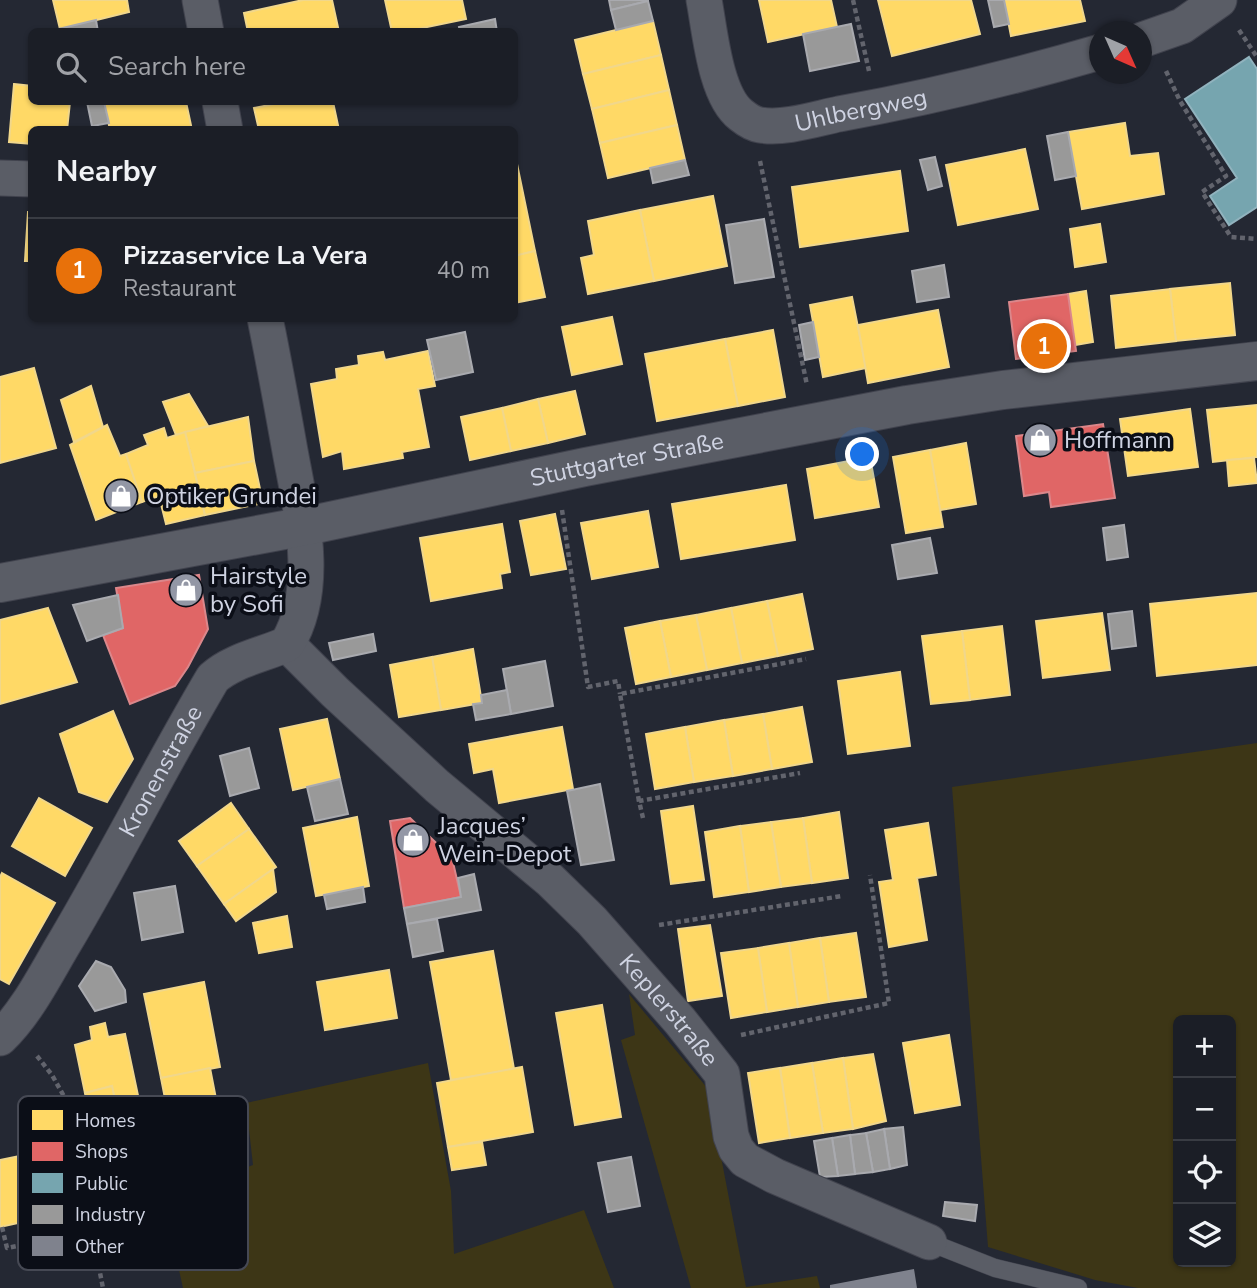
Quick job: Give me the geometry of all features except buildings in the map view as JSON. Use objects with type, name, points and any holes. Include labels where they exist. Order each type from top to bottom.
[{"type":"main road","name":"Stuttgarter Straße","points":[[0,583],[907,405],[1017,388],[1257,361]]},
{"type":"street","points":[[200,0],[205,28]]},
{"type":"street","name":"Uhlbergweg","points":[[704,0],[726,97],[740,115],[758,125],[780,125],[877,107],[1019,76],[1089,55]]},
{"type":"street","points":[[1152,36],[1226,12]]},
{"type":"street","points":[[220,105],[224,126]]},
{"type":"street","points":[[0,178],[28,178]]},
{"type":"street","points":[[266,322],[304,525],[306,563],[300,618],[287,644]]},
{"type":"street","name":"Kronenstraße","points":[[14,1043],[11,1027],[87,905],[213,678],[234,664],[287,644]]},
{"type":"street","name":"Keplerstraße","points":[[287,644],[437,786],[573,901],[699,1044],[722,1074],[731,1136],[736,1149],[745,1160],[775,1176],[929,1242]]},
{"type":"lane","name":"Keplerstraße","points":[[929,1242],[995,1268],[1078,1288]]},
{"type":"path","points":[[853,0],[877,107]]},
{"type":"path","points":[[1226,12],[1257,57]]},
{"type":"path","points":[[1164,68],[1180,102],[1226,176],[1202,192],[1231,237],[1257,239]]},
{"type":"path","points":[[759,153],[807,390]]},
{"type":"path","points":[[561,500],[588,687],[618,681],[643,818]]},
{"type":"path","points":[[620,694],[806,659]]},
{"type":"path","points":[[639,801],[800,773]]},
{"type":"path","points":[[699,1044],[889,1003],[870,875]]},
{"type":"path","points":[[659,925],[842,896]]},
{"type":"path","points":[[14,1043],[52,1075],[64,1096]]},
{"type":"path","points":[[2,1227],[7,1248],[18,1246]]},
{"type":"path","points":[[100,1270],[103,1288]]},
{"type":"shaded area","points":[[1257,743],[1257,1288],[1138,1288],[1095,1280],[988,1247],[952,787]]},
{"type":"shaded area","points":[[629,994],[708,1089],[746,1287],[817,1276],[820,1288],[691,1288],[621,1040],[635,1035]]},
{"type":"shaded area","points":[[428,1063],[451,1191],[454,1254],[584,1210],[614,1288],[183,1288],[179,1270],[248,1270],[248,1167],[253,1165],[248,1103]]},
{"type":"place","name":"Pizzaservice La Vera","points":[[1044,346]]},
{"type":"place","name":"Hoffmann","points":[[1040,440]]},
{"type":"place","name":"Optiker Grundei","points":[[121,496]]},
{"type":"place","name":"Hairstyle by Sofi","points":[[186,590]]},
{"type":"place","name":"Jacques’ Wein-Depot","points":[[413,840]]}]
